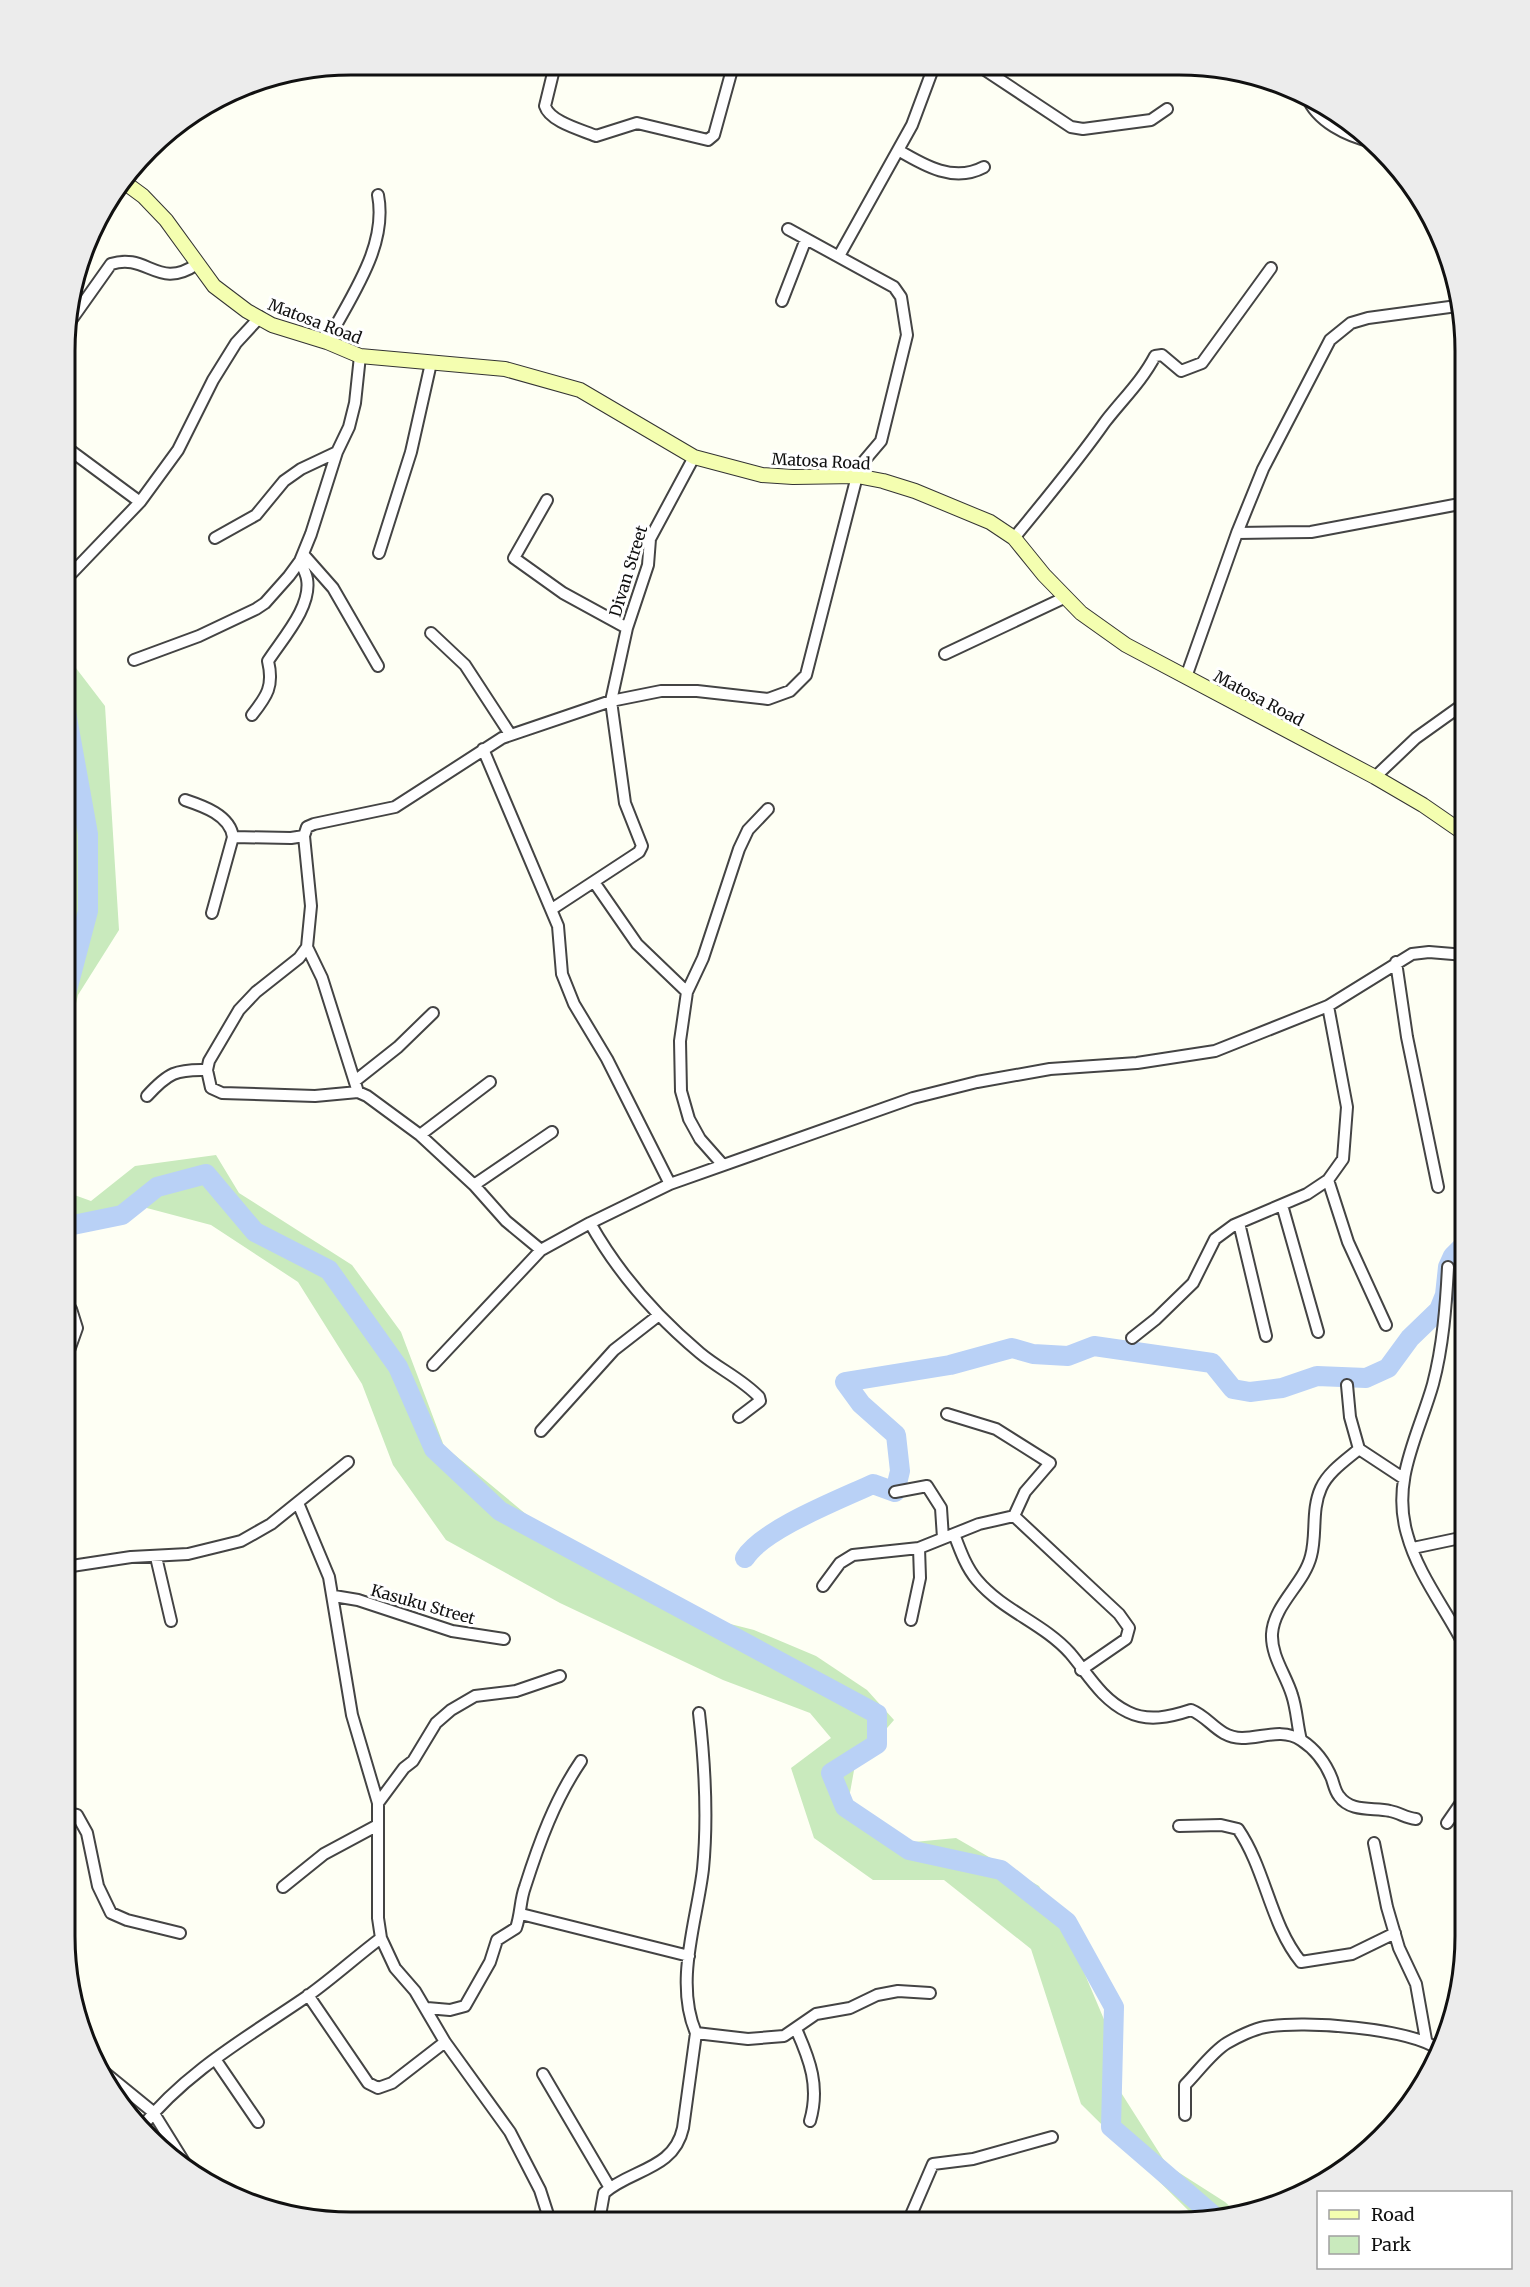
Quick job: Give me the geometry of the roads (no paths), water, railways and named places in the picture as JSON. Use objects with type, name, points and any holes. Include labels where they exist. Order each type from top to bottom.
[{"type":"street","points":[[553,75],[545,106],[546,111],[596,136],[637,123],[708,140],[714,135],[731,75]]},
{"type":"street","points":[[839,256],[912,125],[931,75]]},
{"type":"street","points":[[992,75],[1071,127],[1083,129],[1151,120],[1167,109]]},
{"type":"street","points":[[1316,111],[1320,118],[1355,138]]},
{"type":"street","points":[[898,150],[922,164],[946,172],[962,175],[984,167]]},
{"type":"street","name":"Matosa Road","points":[[130,186],[143,196],[166,220],[214,286],[247,311],[272,325],[327,342],[360,357],[489,366],[580,390],[694,457],[762,475],[857,476],[915,491],[990,522],[1014,538],[1082,613],[1126,645],[1375,777],[1455,827]]},
{"type":"street","points":[[327,342],[371,256],[381,221],[378,195]]},
{"type":"street","points":[[433,1013],[357,1086],[315,1096],[222,1093],[211,1088],[207,1070],[209,1061],[239,1010],[256,992],[299,958],[307,947],[311,906],[304,836],[307,828],[314,824],[395,807],[483,749],[510,734],[611,701],[661,691],[697,691],[768,699],[798,686],[806,675],[857,476],[864,461],[881,441],[907,335],[906,317],[901,297],[894,287],[788,229]]},
{"type":"street","points":[[782,301],[806,239]]},
{"type":"street","points":[[78,311],[111,264],[122,261],[170,276],[186,272],[197,264]]},
{"type":"street","points":[[1014,538],[1080,460],[1155,356],[1162,355],[1181,372],[1202,363],[1271,268]]},
{"type":"street","points":[[1186,677],[1237,532],[1263,469],[1330,340],[1351,324],[1368,318],[1452,307]]},
{"type":"street","points":[[75,570],[140,502],[178,450],[213,380],[236,343],[260,317]]},
{"type":"street","points":[[134,660],[199,636],[256,609],[265,603],[301,557],[337,452],[349,427],[355,403],[360,357]]},
{"type":"street","points":[[379,553],[411,452],[430,363]]},
{"type":"street","points":[[215,538],[256,515],[272,494],[292,475],[337,452]]},
{"type":"street","points":[[75,454],[140,502]]},
{"type":"street","name":"Divan Street","points":[[611,701],[627,628],[648,565],[650,539],[694,457]]},
{"type":"street","points":[[548,500],[514,558],[563,593],[627,628]]},
{"type":"street","points":[[1237,532],[1311,532],[1455,505]]},
{"type":"street","points":[[301,557],[333,588],[378,666]]},
{"type":"street","points":[[252,715],[269,694],[272,678],[268,661],[294,624],[302,608],[308,580],[301,557]]},
{"type":"street","points":[[945,654],[1066,597]]},
{"type":"street","points":[[431,633],[465,666],[510,734]]},
{"type":"street","points":[[552,909],[639,852],[642,846],[626,803],[611,701]]},
{"type":"street","points":[[1375,777],[1416,738],[1455,710]]},
{"type":"street","points":[[483,749],[552,909],[558,926],[562,974],[574,1004],[607,1059],[670,1184]]},
{"type":"street","points":[[185,800],[217,814],[232,831],[233,837],[212,913]]},
{"type":"street","points":[[723,1165],[700,1139],[689,1119],[681,1091],[680,1041],[687,992],[703,958],[739,849],[748,830],[768,809]]},
{"type":"street","points":[[233,837],[291,838],[304,836]]},
{"type":"street","points":[[594,882],[637,944],[687,992]]},
{"type":"street","points":[[307,947],[322,978],[357,1086],[420,1135],[474,1185],[506,1221],[541,1250]]},
{"type":"street","points":[[433,1365],[541,1250],[670,1184],[941,1090],[1050,1070],[1137,1063],[1215,1052],[1328,1006],[1412,954],[1429,952],[1455,954]]},
{"type":"street","points":[[1396,962],[1407,1038],[1438,1187]]},
{"type":"street","points":[[1132,1338],[1156,1319],[1193,1283],[1215,1239],[1239,1223],[1307,1194],[1328,1180],[1343,1159],[1347,1107],[1328,1006]]},
{"type":"street","points":[[147,1095],[177,1070],[207,1070]]},
{"type":"street","points":[[420,1135],[490,1082]]},
{"type":"street","points":[[474,1185],[552,1132]]},
{"type":"street","points":[[1328,1180],[1348,1242],[1386,1325]]},
{"type":"street","points":[[1282,1205],[1318,1332]]},
{"type":"street","points":[[590,1223],[626,1278],[659,1315],[700,1353],[759,1397],[760,1401],[739,1418]]},
{"type":"street","points":[[1239,1223],[1266,1336]]},
{"type":"street","points":[[1448,1267],[1445,1317],[1433,1384],[1410,1446],[1403,1478],[1405,1523],[1413,1548],[1428,1584],[1455,1630]]},
{"type":"street","points":[[541,1431],[614,1350],[659,1315]]},
{"type":"street","points":[[1347,1385],[1350,1417],[1359,1449],[1403,1478]]},
{"type":"street","points":[[947,1414],[996,1429],[1050,1463],[1025,1492],[1014,1516]]},
{"type":"street","points":[[1301,1740],[1292,1694],[1277,1659],[1272,1634],[1277,1616],[1311,1556],[1313,1524],[1320,1489],[1327,1477],[1359,1449]]},
{"type":"street","points":[[75,1566],[119,1559],[188,1554],[241,1541],[271,1524],[348,1462]]},
{"type":"street","points":[[895,1492],[927,1486],[941,1508],[943,1538]]},
{"type":"street","points":[[298,1503],[321,1557],[334,1596],[341,1661],[352,1715],[378,1803],[378,1918],[381,1938],[395,1968],[427,2008],[446,2042],[495,2108],[522,2153],[548,2212]]},
{"type":"street","points":[[823,1586],[840,1563],[853,1555],[919,1548],[979,1524],[1014,1516]]},
{"type":"street","points":[[1014,1516],[1112,1607],[1129,1628],[1126,1639],[1081,1670]]},
{"type":"street","points":[[954,1534],[966,1563],[986,1590],[1046,1631],[1070,1653],[1092,1683],[1128,1712],[1158,1718],[1191,1710],[1206,1719],[1215,1730],[1237,1737],[1275,1733],[1301,1740],[1319,1756],[1327,1767],[1342,1800],[1356,1807],[1378,1812],[1389,1810],[1405,1818],[1416,1818]]},
{"type":"street","points":[[1413,1548],[1455,1540]]},
{"type":"street","points":[[910,1620],[920,1578],[919,1548]]},
{"type":"street","points":[[156,1557],[171,1622]]},
{"type":"street","name":"Kasuku Street","points":[[334,1596],[358,1600],[453,1631],[504,1639]]},
{"type":"street","points":[[378,1803],[404,1768],[413,1761],[436,1723],[451,1710],[475,1696],[516,1691],[560,1676]]},
{"type":"street","points":[[600,2212],[602,2199],[610,2188],[648,2170],[680,2142],[696,2033],[690,2019],[688,1956],[703,1869],[706,1812],[699,1713]]},
{"type":"street","points":[[427,2008],[450,2010],[465,2006],[490,1962],[497,1940],[516,1928],[521,1914],[525,1887],[545,1828],[569,1779],[581,1761]]},
{"type":"street","points":[[1448,1823],[1455,1812]]},
{"type":"street","points":[[75,1815],[87,1833],[98,1886],[111,1913],[127,1920],[180,1933]]},
{"type":"street","points":[[283,1887],[324,1854],[378,1825]]},
{"type":"street","points":[[1179,1826],[1221,1825],[1238,1829],[1251,1848],[1279,1926],[1301,1962],[1352,1954],[1395,1933]]},
{"type":"street","points":[[1374,1843],[1387,1907],[1416,1984],[1426,2040]]},
{"type":"street","points":[[521,1914],[688,1956]]},
{"type":"street","points":[[146,2121],[153,2112],[215,2059],[262,2024],[308,1995],[381,1938]]},
{"type":"street","points":[[696,2033],[748,2040],[784,2036],[816,2014],[850,2008],[877,1995],[898,1991],[930,1993]]},
{"type":"street","points":[[308,1995],[368,2083],[378,2088],[392,2084],[446,2042]]},
{"type":"street","points":[[1185,2115],[1185,2085],[1226,2043],[1263,2027],[1302,2023],[1426,2040],[1433,2045]]},
{"type":"street","points":[[796,2029],[810,2060],[814,2105],[810,2121]]},
{"type":"street","points":[[215,2059],[258,2122]]},
{"type":"street","points":[[543,2074],[610,2188]]},
{"type":"street","points":[[119,2084],[153,2112],[177,2150]]},
{"type":"street","points":[[912,2212],[933,2164],[973,2159],[1052,2137]]},
{"type":"waterway","points":[[75,762],[88,834],[88,911],[75,960]]},
{"type":"waterway","points":[[75,1225],[122,1215],[157,1187],[206,1174],[255,1232],[329,1270],[398,1367],[434,1449],[500,1511],[877,1714],[877,1744],[831,1773],[845,1807],[909,1850],[1001,1870],[1067,1922],[1114,2007],[1111,2127],[1208,2210]]},
{"type":"waterway","points":[[745,1558],[768,1536],[823,1506],[873,1484],[895,1492],[900,1471],[896,1435],[861,1404],[845,1382],[950,1365],[1012,1348],[1033,1354],[1068,1356],[1094,1346],[1212,1363],[1233,1389],[1250,1392],[1282,1388],[1317,1376],[1366,1378],[1388,1368],[1410,1338],[1439,1310],[1445,1295],[1448,1267],[1455,1254]]}]
